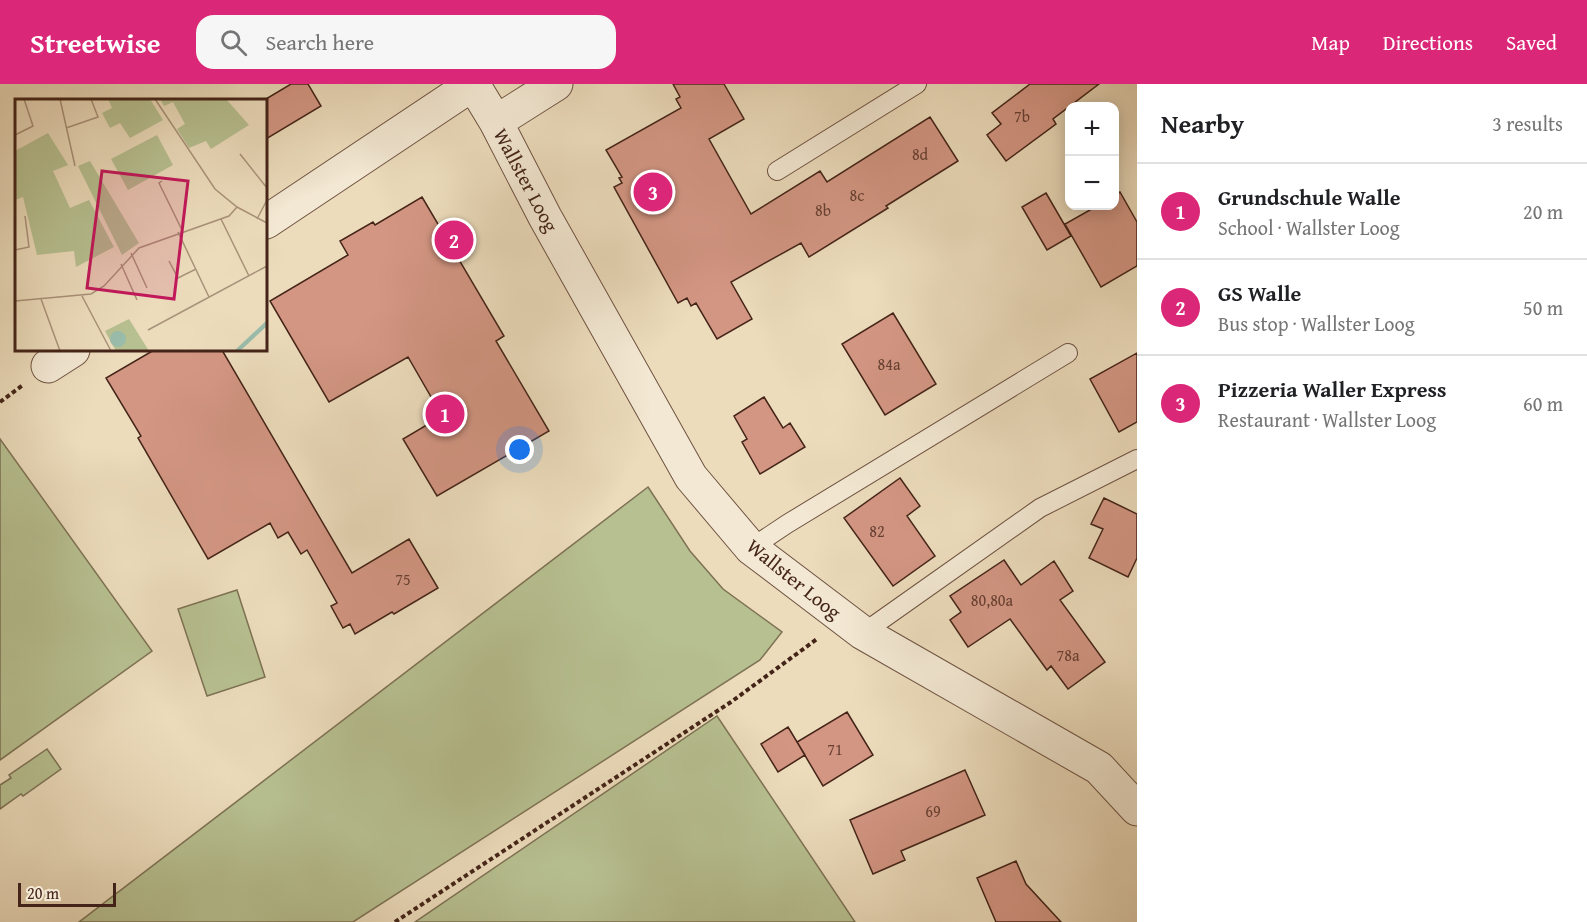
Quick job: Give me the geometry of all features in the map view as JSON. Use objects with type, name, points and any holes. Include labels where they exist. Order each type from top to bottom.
[{"type":"street","name":"Wallster Loog","points":[[267,221],[473,84],[691,477],[751,548],[853,626],[1099,768],[1137,809]]},
{"type":"street","points":[[496,122],[556,84]]},
{"type":"lane","points":[[777,171],[917,84]]},
{"type":"lane","points":[[751,548],[1068,353]]},
{"type":"lane","points":[[853,626],[1040,508],[1137,459]]},
{"type":"path","points":[[395,922],[731,702],[853,626]]},
{"type":"green space","points":[[0,439],[152,651],[0,760]]},
{"type":"green space","points":[[648,487],[690,551],[723,589],[782,632],[760,660],[353,922],[79,922]]},
{"type":"green space","points":[[237,590],[265,677],[207,696],[178,609]]},
{"type":"green space","points":[[717,716],[855,922],[415,922]]},
{"type":"green space","points":[[47,749],[61,769],[0,809],[0,785],[11,778],[9,775]]},
{"type":"building","points":[[291,84],[308,84],[321,106],[267,138],[266,99]]},
{"type":"building","points":[[673,84],[724,84],[744,119],[709,139],[751,214],[820,171],[827,182],[930,117],[958,161],[809,257],[801,243],[731,282],[752,319],[717,339],[696,303],[691,306],[687,298],[678,303],[614,187],[622,183],[619,178],[622,177],[606,150],[681,108],[676,99],[680,97]]},
{"type":"building","points":[[1030,84],[1099,84],[1075,102],[1065,102],[1065,110],[1053,119],[1056,124],[1006,161],[987,135],[1001,124],[992,113]]},
{"type":"building","points":[[1119,192],[1137,222],[1137,266],[1101,287],[1065,224],[1090,210],[1119,210]]},
{"type":"building","points":[[1046,193],[1071,236],[1047,250],[1022,207]]},
{"type":"building","points":[[422,197],[504,336],[496,341],[549,431],[437,496],[403,439],[442,416],[408,357],[329,402],[270,301],[348,255],[340,241],[373,222],[375,225]]},
{"type":"building","points":[[893,313],[936,384],[885,415],[842,344]]},
{"type":"building","points":[[152,351],[223,351],[352,573],[409,539],[438,588],[355,634],[350,624],[343,628],[331,606],[337,603],[307,550],[301,554],[288,532],[278,538],[270,523],[208,559],[138,438],[141,436],[106,378]]},
{"type":"building","points":[[1137,353],[1137,422],[1119,432],[1090,379]]},
{"type":"building","points":[[764,397],[783,428],[790,423],[805,447],[760,474],[742,442],[747,439],[734,416]]},
{"type":"building","points":[[900,478],[920,506],[907,516],[935,556],[893,586],[844,518]]},
{"type":"building","points":[[1104,498],[1137,514],[1137,558],[1128,577],[1089,558],[1103,529],[1091,524]]},
{"type":"building","points":[[1004,560],[1021,585],[1054,561],[1073,591],[1060,600],[1105,662],[1068,689],[1051,666],[1047,670],[1010,619],[968,647],[950,620],[961,612],[950,596]]},
{"type":"building","points":[[847,712],[873,755],[823,786],[797,742]]},
{"type":"building","points":[[788,727],[805,755],[778,772],[761,744]]},
{"type":"building","points":[[965,770],[985,815],[901,851],[905,860],[873,874],[850,820]]},
{"type":"building","points":[[1016,861],[1026,884],[1061,922],[996,922],[977,878]]},
{"type":"place","name":"Pizzeria Waller Express","points":[[653,192]]},
{"type":"place","name":"GS Walle","points":[[454,240]]},
{"type":"place","name":"Grundschule Walle","points":[[445,414]]}]
